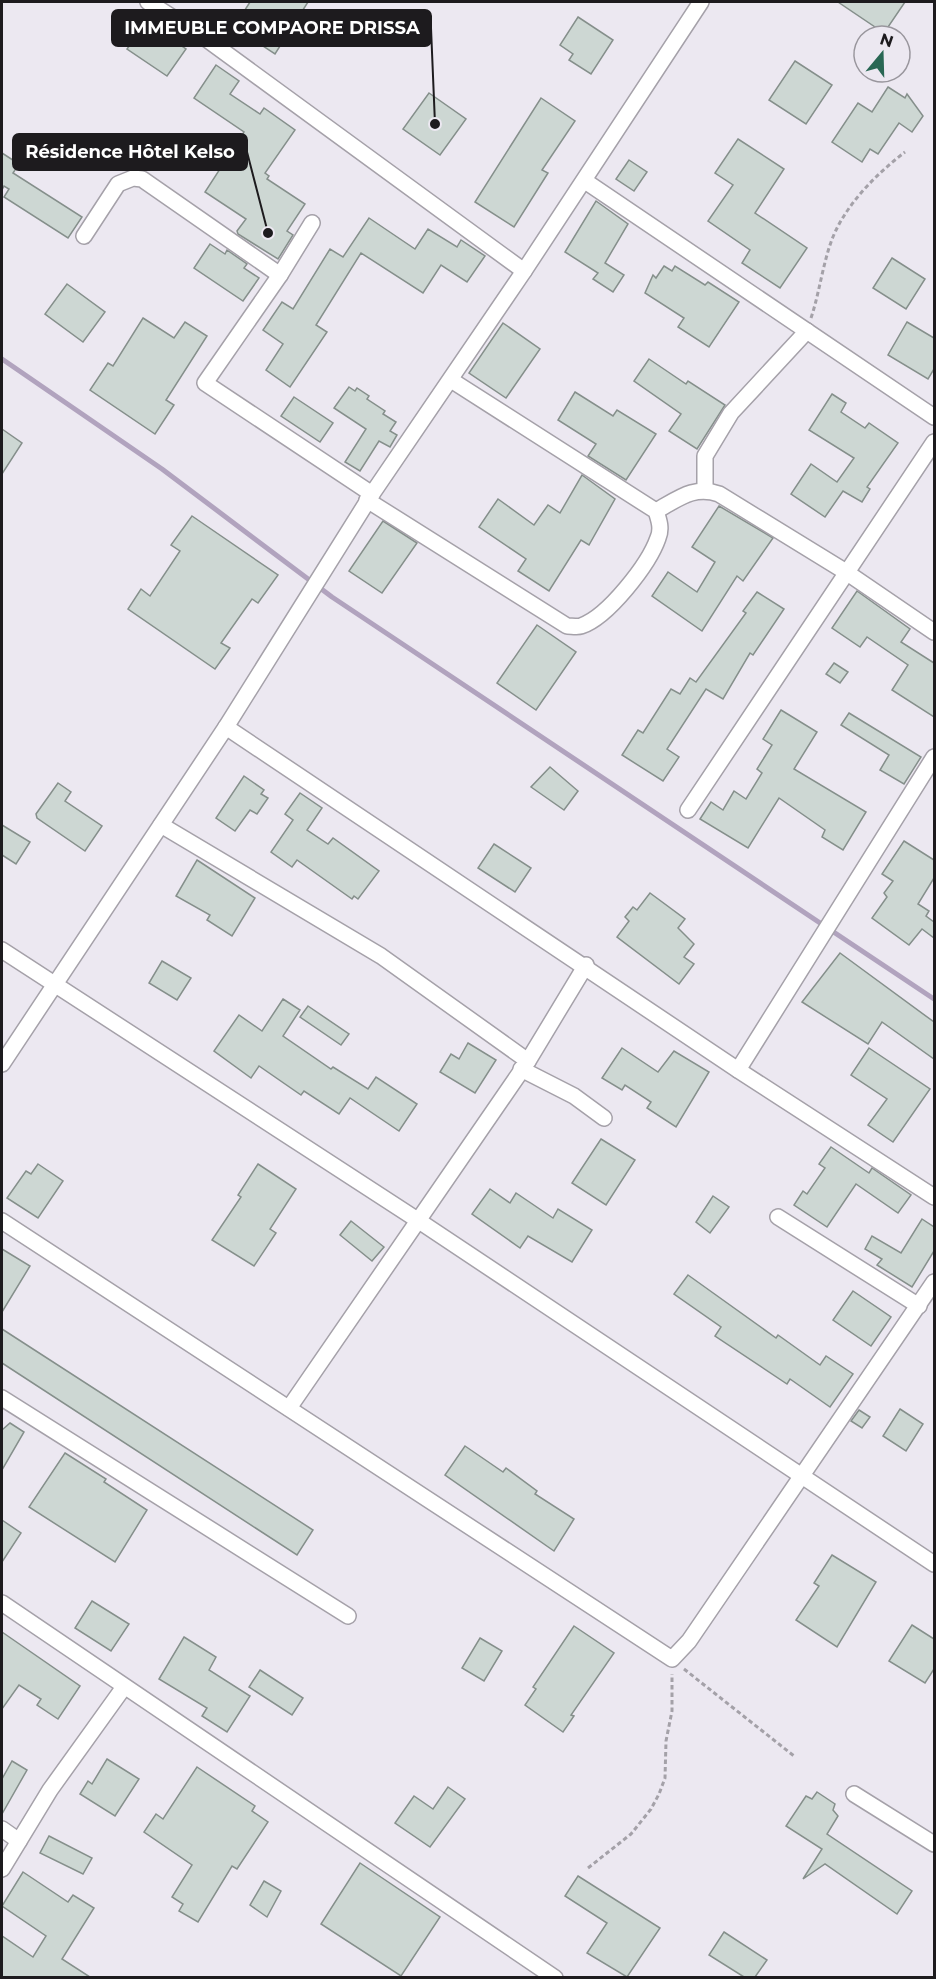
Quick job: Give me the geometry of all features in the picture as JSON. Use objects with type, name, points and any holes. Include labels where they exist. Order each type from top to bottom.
[{"type":"street","points":[[148,2],[205,38],[524,271]]},
{"type":"street","points":[[2,1064],[226,727],[369,497],[585,181],[701,2]]},
{"type":"street","points":[[84,236],[118,184],[133,178],[142,179],[280,275]]},
{"type":"street","points":[[585,181],[934,417]]},
{"type":"street","points":[[312,223],[280,275],[205,383],[369,497],[567,626],[581,626],[616,602],[639,574],[658,538],[660,523],[656,511],[451,380]]},
{"type":"street","points":[[705,489],[705,456],[732,413],[807,331]]},
{"type":"street","points":[[688,810],[934,442]]},
{"type":"street","points":[[656,511],[692,492],[705,489],[719,494],[846,572],[934,632]]},
{"type":"street","points":[[226,727],[586,965],[738,1070],[934,1197]]},
{"type":"street","points":[[738,1070],[934,757]]},
{"type":"street","points":[[161,825],[381,956],[525,1065],[604,1118]]},
{"type":"street","points":[[2,950],[419,1221],[934,1564]]},
{"type":"street","points":[[289,1408],[525,1065],[586,965]]},
{"type":"street","points":[[778,1217],[919,1306]]},
{"type":"street","points":[[2,1221],[672,1659],[689,1641],[934,1282]]},
{"type":"street","points":[[2,1398],[348,1616]]},
{"type":"street","points":[[2,1603],[555,1977]]},
{"type":"street","points":[[2,1869],[51,1790],[124,1687]]},
{"type":"street","points":[[854,1794],[934,1844]]},
{"type":"street","points":[[2,1829],[19,1840]]},
{"type":"path","points":[[807,331],[817,301],[830,243],[855,200],[876,176],[905,152]]},
{"type":"path","points":[[672,1659],[794,1756]]},
{"type":"path","points":[[588,1868],[631,1834],[651,1809],[665,1778],[666,1741],[672,1711],[672,1659]]},
{"type":"building","points":[[250,2],[308,2],[275,54],[234,27]]},
{"type":"building","points":[[838,2],[905,2],[890,24],[871,24]]},
{"type":"building","points":[[578,17],[613,40],[591,74],[569,60],[573,54],[560,45]]},
{"type":"building","points":[[146,22],[186,49],[167,76],[127,49]]},
{"type":"building","points":[[795,61],[832,85],[806,124],[769,100]]},
{"type":"building","points":[[216,65],[239,81],[230,94],[260,114],[264,108],[295,130],[265,173],[269,176],[267,179],[305,204],[287,231],[293,235],[278,259],[238,234],[237,231],[246,219],[205,192],[244,132],[194,98]]},
{"type":"building","points":[[888,87],[905,98],[907,94],[923,116],[912,132],[899,123],[878,154],[870,149],[862,162],[832,142],[858,103],[872,112]]},
{"type":"building","points":[[429,93],[466,119],[440,155],[403,129]]},
{"type":"building","points":[[541,98],[575,121],[542,170],[548,173],[514,227],[475,202]]},
{"type":"building","points":[[738,139],[784,169],[755,213],[807,248],[780,288],[742,263],[750,250],[708,221],[733,185],[715,173]]},
{"type":"building","points":[[2,153],[19,164],[13,173],[82,217],[68,238],[4,197],[9,189],[4,186],[2,190]]},
{"type":"building","points":[[629,160],[647,172],[634,191],[616,179]]},
{"type":"building","points":[[596,201],[628,224],[605,263],[624,275],[613,292],[593,279],[598,273],[565,252]]},
{"type":"building","points":[[369,218],[415,249],[428,229],[457,247],[461,240],[485,256],[467,282],[441,265],[423,293],[361,253],[316,325],[327,332],[290,387],[266,370],[283,344],[263,330],[282,302],[293,309],[330,249],[343,257]]},
{"type":"building","points":[[210,244],[225,254],[227,250],[247,264],[244,268],[259,278],[243,301],[194,268]]},
{"type":"building","points":[[892,258],[925,279],[906,309],[873,288]]},
{"type":"building","points":[[664,266],[672,271],[675,266],[705,285],[708,282],[739,302],[709,347],[678,327],[684,318],[645,293],[653,275],[656,278]]},
{"type":"building","points":[[67,284],[105,312],[83,342],[45,314]]},
{"type":"building","points":[[143,318],[174,338],[185,322],[207,336],[166,400],[174,405],[155,434],[90,390],[108,363],[113,366]]},
{"type":"building","points":[[907,322],[934,338],[934,369],[928,379],[888,355]]},
{"type":"building","points":[[503,323],[540,349],[506,398],[469,373]]},
{"type":"building","points":[[649,359],[686,384],[688,381],[725,405],[697,449],[669,431],[681,414],[634,381]]},
{"type":"building","points":[[349,387],[355,391],[357,388],[369,396],[367,399],[385,411],[383,414],[396,422],[390,431],[397,435],[390,447],[379,441],[360,471],[345,462],[366,429],[334,408]]},
{"type":"building","points":[[575,392],[613,416],[617,410],[656,434],[626,480],[588,456],[596,444],[558,420]]},
{"type":"building","points":[[832,394],[846,403],[841,412],[865,428],[869,423],[898,443],[867,487],[870,489],[862,502],[843,491],[825,517],[791,494],[811,464],[837,482],[854,458],[809,430]]},
{"type":"building","points":[[294,397],[333,423],[320,442],[281,416]]},
{"type":"building","points":[[2,429],[22,443],[2,474]]},
{"type":"building","points":[[582,475],[615,499],[589,545],[581,540],[549,591],[518,571],[526,559],[479,527],[498,499],[534,525],[548,505],[560,513]]},
{"type":"building","points":[[719,506],[773,538],[743,581],[737,576],[702,631],[652,596],[668,572],[697,592],[715,562],[692,547]]},
{"type":"building","points":[[192,516],[278,575],[258,603],[252,599],[221,643],[230,648],[215,669],[128,609],[141,589],[150,596],[180,551],[171,545]]},
{"type":"building","points":[[383,521],[417,543],[382,593],[349,571]]},
{"type":"building","points":[[857,591],[910,629],[901,642],[934,663],[934,717],[892,690],[908,665],[867,637],[860,647],[832,628]]},
{"type":"building","points":[[757,592],[784,609],[753,655],[750,653],[723,699],[706,689],[667,749],[679,757],[663,781],[622,755],[638,730],[643,733],[671,689],[680,694],[690,678],[696,682],[746,613],[743,611]]},
{"type":"building","points":[[537,625],[576,652],[536,710],[497,683]]},
{"type":"building","points":[[834,663],[848,672],[840,683],[826,674]]},
{"type":"building","points":[[781,710],[817,732],[794,769],[866,812],[843,850],[822,837],[825,830],[779,798],[748,848],[700,819],[711,802],[723,810],[734,791],[746,799],[762,773],[757,769],[772,745],[763,739]]},
{"type":"building","points":[[849,713],[921,757],[904,784],[880,770],[889,755],[841,725]]},
{"type":"building","points":[[550,767],[578,791],[564,810],[531,787]]},
{"type":"building","points":[[244,776],[264,790],[261,794],[268,798],[257,814],[250,810],[235,831],[216,818]]},
{"type":"building","points":[[58,783],[71,792],[65,801],[102,826],[85,851],[37,818],[36,814]]},
{"type":"building","points":[[300,793],[322,808],[307,830],[328,844],[333,838],[379,871],[358,899],[354,896],[352,899],[297,860],[292,867],[271,852],[293,820],[285,814]]},
{"type":"building","points":[[2,825],[30,842],[16,864],[2,855]]},
{"type":"building","points":[[904,841],[934,860],[934,878],[918,904],[929,911],[926,916],[934,922],[934,938],[922,929],[909,945],[872,918],[887,897],[884,893],[893,881],[882,874]]},
{"type":"building","points":[[494,844],[531,868],[515,892],[478,868]]},
{"type":"building","points":[[197,860],[255,898],[232,936],[207,920],[210,915],[176,896]]},
{"type":"building","points":[[650,893],[685,919],[678,928],[694,944],[684,957],[694,964],[679,984],[617,937],[629,921],[625,917],[633,907],[637,910]]},
{"type":"building","points":[[840,953],[934,1022],[934,1059],[882,1022],[868,1044],[802,1002]]},
{"type":"building","points":[[162,961],[191,978],[177,1000],[149,983]]},
{"type":"building","points":[[283,999],[300,1010],[283,1036],[331,1069],[333,1067],[368,1089],[376,1077],[417,1104],[399,1131],[350,1098],[339,1114],[304,1091],[301,1095],[259,1066],[251,1078],[214,1051],[239,1015],[262,1031]]},
{"type":"building","points":[[308,1006],[349,1034],[341,1045],[300,1017]]},
{"type":"building","points":[[468,1043],[496,1060],[475,1093],[440,1072],[451,1054],[459,1059]]},
{"type":"building","points":[[622,1048],[658,1072],[674,1051],[709,1072],[676,1127],[647,1108],[651,1102],[625,1085],[622,1090],[602,1078]]},
{"type":"building","points":[[869,1048],[930,1089],[893,1142],[868,1125],[887,1099],[851,1075]]},
{"type":"building","points":[[601,1139],[635,1160],[606,1205],[572,1183]]},
{"type":"building","points":[[831,1147],[869,1173],[872,1168],[911,1195],[898,1213],[856,1184],[827,1227],[794,1205],[803,1191],[807,1194],[825,1168],[819,1164]]},
{"type":"building","points":[[38,1164],[63,1181],[38,1218],[7,1198],[26,1171],[31,1174]]},
{"type":"building","points":[[258,1164],[296,1189],[270,1229],[276,1233],[254,1266],[212,1240],[241,1197],[238,1195]]},
{"type":"building","points":[[490,1189],[510,1203],[516,1193],[553,1218],[558,1209],[592,1230],[572,1262],[528,1236],[520,1248],[472,1214]]},
{"type":"building","points":[[713,1196],[729,1207],[710,1233],[696,1222]]},
{"type":"building","points":[[922,1219],[934,1227],[934,1251],[912,1287],[877,1265],[882,1259],[865,1249],[872,1236],[901,1253]]},
{"type":"building","points":[[351,1221],[384,1247],[372,1261],[340,1235]]},
{"type":"building","points":[[2,1249],[30,1266],[2,1312]]},
{"type":"building","points":[[688,1275],[776,1338],[778,1335],[820,1365],[826,1356],[853,1374],[830,1407],[790,1379],[787,1384],[715,1336],[721,1327],[674,1294]]},
{"type":"building","points":[[853,1291],[891,1317],[871,1346],[833,1320]]},
{"type":"building","points":[[2,1329],[313,1530],[297,1555],[2,1363]]},
{"type":"building","points":[[900,1409],[923,1424],[906,1451],[883,1436]]},
{"type":"building","points":[[859,1410],[870,1417],[862,1428],[851,1421]]},
{"type":"building","points":[[10,1423],[24,1432],[2,1470],[2,1430]]},
{"type":"building","points":[[465,1446],[503,1472],[506,1468],[537,1491],[535,1494],[574,1519],[554,1551],[445,1475]]},
{"type":"building","points":[[65,1453],[106,1479],[104,1482],[147,1510],[115,1562],[29,1507]]},
{"type":"building","points":[[2,1520],[21,1533],[2,1562]]},
{"type":"building","points":[[832,1555],[876,1582],[837,1647],[796,1620],[819,1586],[814,1583]]},
{"type":"building","points":[[92,1601],[129,1624],[111,1651],[75,1628]]},
{"type":"building","points":[[912,1625],[934,1639],[934,1669],[925,1683],[889,1661]]},
{"type":"building","points":[[574,1626],[614,1653],[571,1715],[574,1716],[563,1732],[525,1705],[536,1689],[533,1687]]},
{"type":"building","points":[[2,1632],[80,1686],[58,1719],[37,1705],[41,1699],[19,1685],[2,1709]]},
{"type":"building","points":[[184,1637],[216,1657],[209,1670],[250,1696],[227,1732],[202,1716],[207,1708],[159,1679]]},
{"type":"building","points":[[480,1638],[502,1651],[484,1681],[462,1668]]},
{"type":"building","points":[[260,1670],[303,1698],[292,1715],[249,1687]]},
{"type":"building","points":[[107,1759],[139,1779],[115,1816],[80,1794],[88,1781],[92,1784]]},
{"type":"building","points":[[12,1761],[27,1770],[2,1814],[2,1779]]},
{"type":"building","points":[[197,1767],[255,1806],[252,1811],[268,1822],[237,1869],[232,1866],[198,1922],[179,1911],[183,1904],[172,1897],[192,1865],[144,1832],[156,1814],[163,1819]]},
{"type":"building","points":[[448,1787],[465,1799],[430,1847],[395,1823],[414,1796],[433,1809]]},
{"type":"building","points":[[817,1792],[835,1804],[833,1810],[838,1816],[827,1834],[912,1891],[897,1914],[825,1864],[803,1879],[822,1849],[786,1826],[806,1796],[812,1799]]},
{"type":"building","points":[[49,1836],[92,1858],[83,1874],[40,1853]]},
{"type":"building","points":[[360,1863],[440,1917],[401,1976],[321,1924]]},
{"type":"building","points":[[23,1872],[68,1902],[73,1895],[94,1908],[62,1959],[90,1977],[2,1977],[2,1936],[33,1957],[46,1936],[2,1906]]},
{"type":"building","points":[[578,1876],[660,1928],[627,1977],[587,1953],[607,1923],[565,1896]]},
{"type":"building","points":[[264,1881],[281,1891],[267,1917],[250,1905]]},
{"type":"building","points":[[724,1932],[767,1960],[755,1977],[744,1977],[709,1955]]},
{"type":"waterway","points":[[2,359],[162,469],[332,597],[934,999]]},
{"type":"place","name":"IMMEUBLE COMPAORE DRISSA","points":[[435,124]]},
{"type":"place","name":"Résidence Hôtel Kelso","points":[[268,233]]}]
